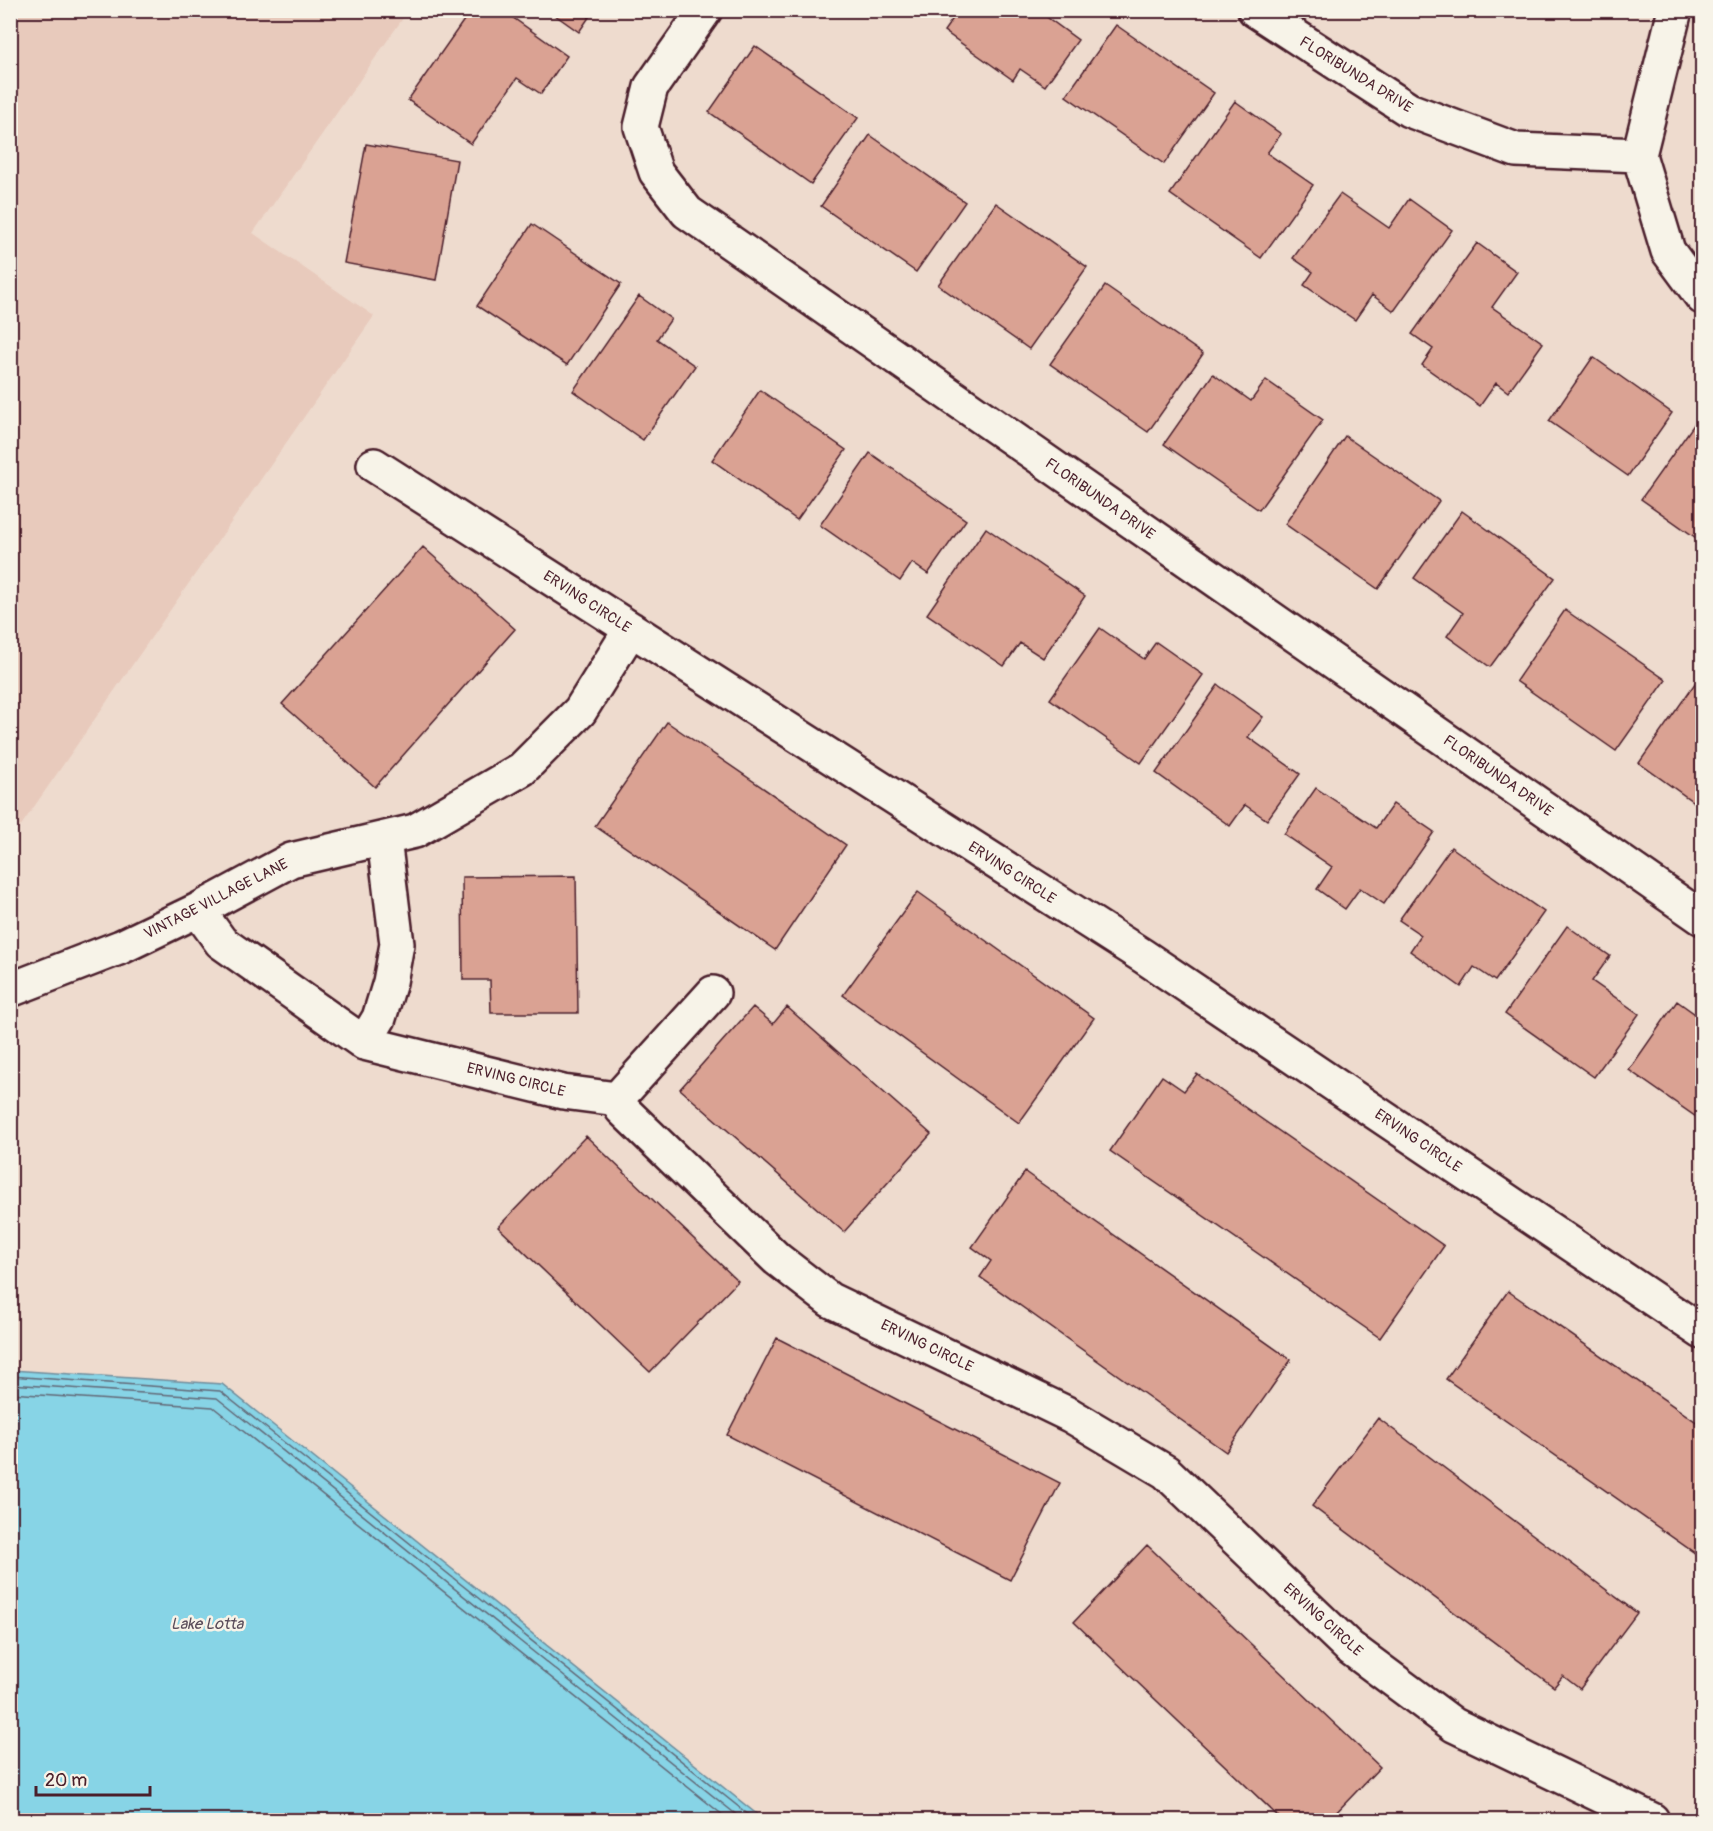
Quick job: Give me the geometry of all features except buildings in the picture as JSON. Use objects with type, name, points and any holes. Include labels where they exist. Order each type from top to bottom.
[{"type":"street","name":"FLORIBUNDA DRIVE","points":[[705,10],[651,87],[641,126],[656,172],[687,212],[1702,918]]},
{"type":"street","name":"FLORIBUNDA DRIVE","points":[[1255,10],[1409,110],[1430,118],[1516,150],[1639,155]]},
{"type":"street","points":[[1675,10],[1639,155],[1668,251],[1702,297]]},
{"type":"street","name":"ERVING CIRCLE","points":[[374,465],[1143,956],[1702,1332]]},
{"type":"street","name":"VINTAGE VILLAGE LANE","points":[[10,990],[121,947],[198,910],[291,860],[415,831],[522,770],[579,711],[631,629]]},
{"type":"street","points":[[364,1042],[380,1018],[397,944],[384,839]]},
{"type":"street","name":"ERVING CIRCLE","points":[[198,910],[221,942],[364,1042],[563,1092],[617,1100],[622,1109],[777,1259],[830,1300],[1070,1415],[1166,1472],[1349,1647],[1454,1725],[1652,1821]]},
{"type":"street","points":[[617,1100],[713,993]]},
{"type":"shaded area","points":[[11,10],[408,11],[253,233],[374,316],[11,840]]},
{"type":"water","name":"Lake Lotta","points":[[11,1370],[222,1384],[764,1820],[11,1820]]}]
